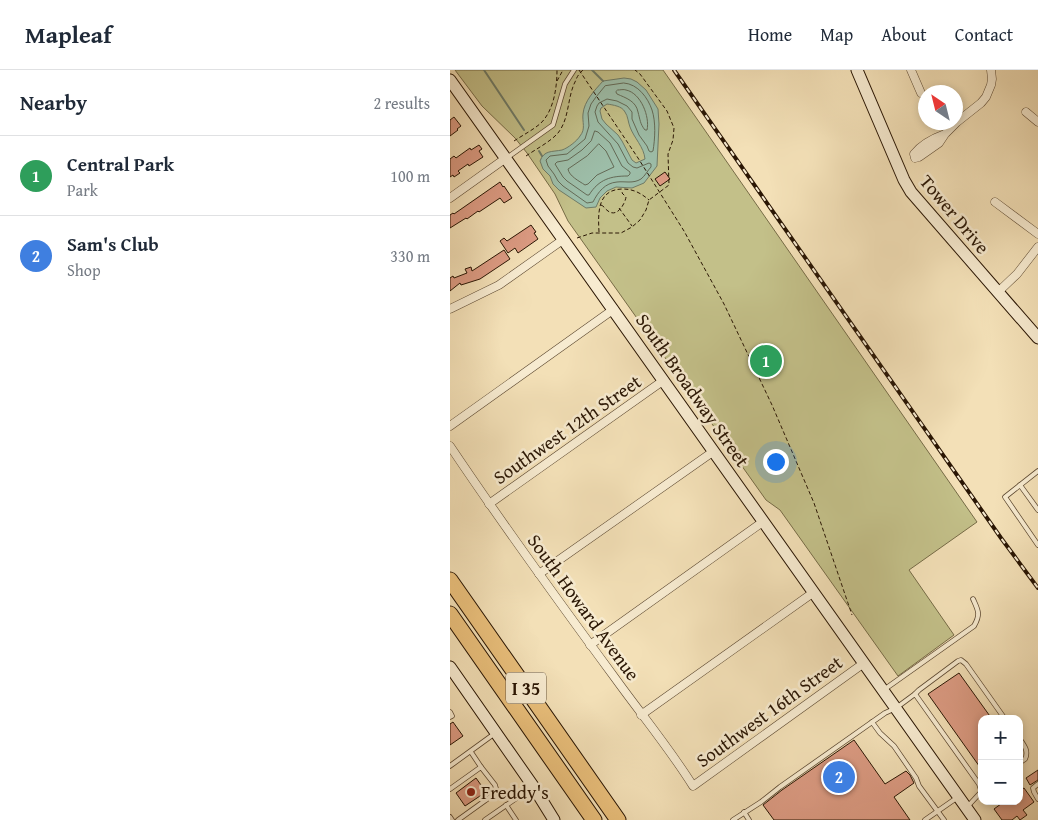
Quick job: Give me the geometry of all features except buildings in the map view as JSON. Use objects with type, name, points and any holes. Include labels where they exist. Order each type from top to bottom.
[{"type":"highway","name":"I 35","points":[[450,580],[618,820]]},
{"type":"highway","name":"I 35","points":[[450,614],[594,820]]},
{"type":"main road","name":"Tower Drive","points":[[858,70],[911,192],[1038,338]]},
{"type":"main road","name":"South Broadway Street","points":[[452,86],[614,309],[975,820]]},
{"type":"main road","points":[[450,667],[533,786],[554,820]]},
{"type":"street","points":[[911,70],[918,86]]},
{"type":"street","points":[[945,134],[957,122],[981,104],[991,85],[991,70]]},
{"type":"street","points":[[1026,112],[1038,122]]},
{"type":"street","points":[[450,198],[506,158]]},
{"type":"street","points":[[995,202],[1038,234]]},
{"type":"street","points":[[450,309],[499,285],[564,239]]},
{"type":"street","points":[[998,292],[1017,274],[1038,247]]},
{"type":"street","points":[[450,426],[614,309]]},
{"type":"street","name":"Southwest 12th Street","points":[[489,504],[664,380]]},
{"type":"street","name":"South Howard Avenue","points":[[450,446],[539,574],[693,786]]},
{"type":"street","points":[[539,574],[714,451]]},
{"type":"street","points":[[590,644],[764,521]]},
{"type":"street","points":[[641,714],[814,592]]},
{"type":"street","name":"Southwest 16th Street","points":[[693,786],[864,663]]},
{"type":"lane","points":[[506,158],[553,125],[564,84],[574,70]]},
{"type":"lane","points":[[1038,471],[1004,496],[1038,545]]},
{"type":"lane","points":[[1020,486],[1038,510]]},
{"type":"lane","points":[[883,690],[974,626],[977,621],[978,612],[972,599]]},
{"type":"lane","points":[[733,820],[885,713],[896,708],[958,661],[961,660],[966,664],[1002,715]]},
{"type":"lane","points":[[915,694],[978,783]]},
{"type":"lane","points":[[450,712],[452,716],[450,717]]},
{"type":"lane","points":[[872,722],[894,746],[916,778],[919,786],[944,820]]},
{"type":"lane","points":[[450,766],[496,733]]},
{"type":"lane","points":[[1023,744],[1027,752],[1023,760]]},
{"type":"lane","points":[[458,820],[496,792],[495,786],[470,752]]},
{"type":"lane","points":[[450,789],[481,767]]},
{"type":"lane","points":[[1038,784],[1033,788],[1038,799]]},
{"type":"lane","points":[[485,820],[533,786]]},
{"type":"lane","points":[[966,807],[978,794]]},
{"type":"lane","points":[[925,820],[958,796]]},
{"type":"lane","points":[[506,806],[515,818],[510,820]]},
{"type":"lane","points":[[744,812],[749,820]]},
{"type":"path","points":[[557,70],[557,82]]},
{"type":"path","points":[[514,141],[541,123],[548,113],[557,82],[563,70]]},
{"type":"path","points":[[579,70],[607,110],[684,231],[724,304],[772,405],[814,503],[852,615]]},
{"type":"path","points":[[577,238],[592,233],[621,233],[632,227],[640,220],[649,200],[669,185],[668,154],[673,140],[674,128],[668,111],[635,70]]},
{"type":"path","points":[[599,233],[598,218],[601,204],[607,193],[616,189],[635,191],[649,200]]},
{"type":"path","points":[[601,204],[608,211],[612,212],[619,209],[626,203],[626,197],[622,193],[623,189]]},
{"type":"path","points":[[619,209],[632,227]]},
{"type":"shaded area","points":[[455,70],[663,70],[977,522],[909,570],[954,635],[898,676],[780,510],[766,500],[568,221],[555,194],[527,153],[515,138],[482,106]]},
{"type":"water","points":[[631,79],[646,90],[658,109],[657,166],[644,183],[632,188],[616,187],[607,191],[600,198],[596,207],[586,208],[553,184],[540,161],[546,153],[562,150],[579,138],[583,131],[585,105],[603,81]],"holes":[[[607,104],[624,110],[629,125],[643,150],[645,159],[636,163],[632,160],[618,135],[602,119],[600,111]]]},
{"type":"waterway","points":[[484,70],[524,130]]},
{"type":"waterway","points":[[592,70],[603,81]]},
{"type":"waterway","points":[[539,151],[542,156]]},
{"type":"railway","points":[[674,70],[1001,538],[1038,588]]},
{"type":"place","name":"Central Park","points":[[766,361]]},
{"type":"place","name":"Sam's Club","points":[[839,777]]},
{"type":"place","name":"Freddy's","points":[[471,792]]}]
